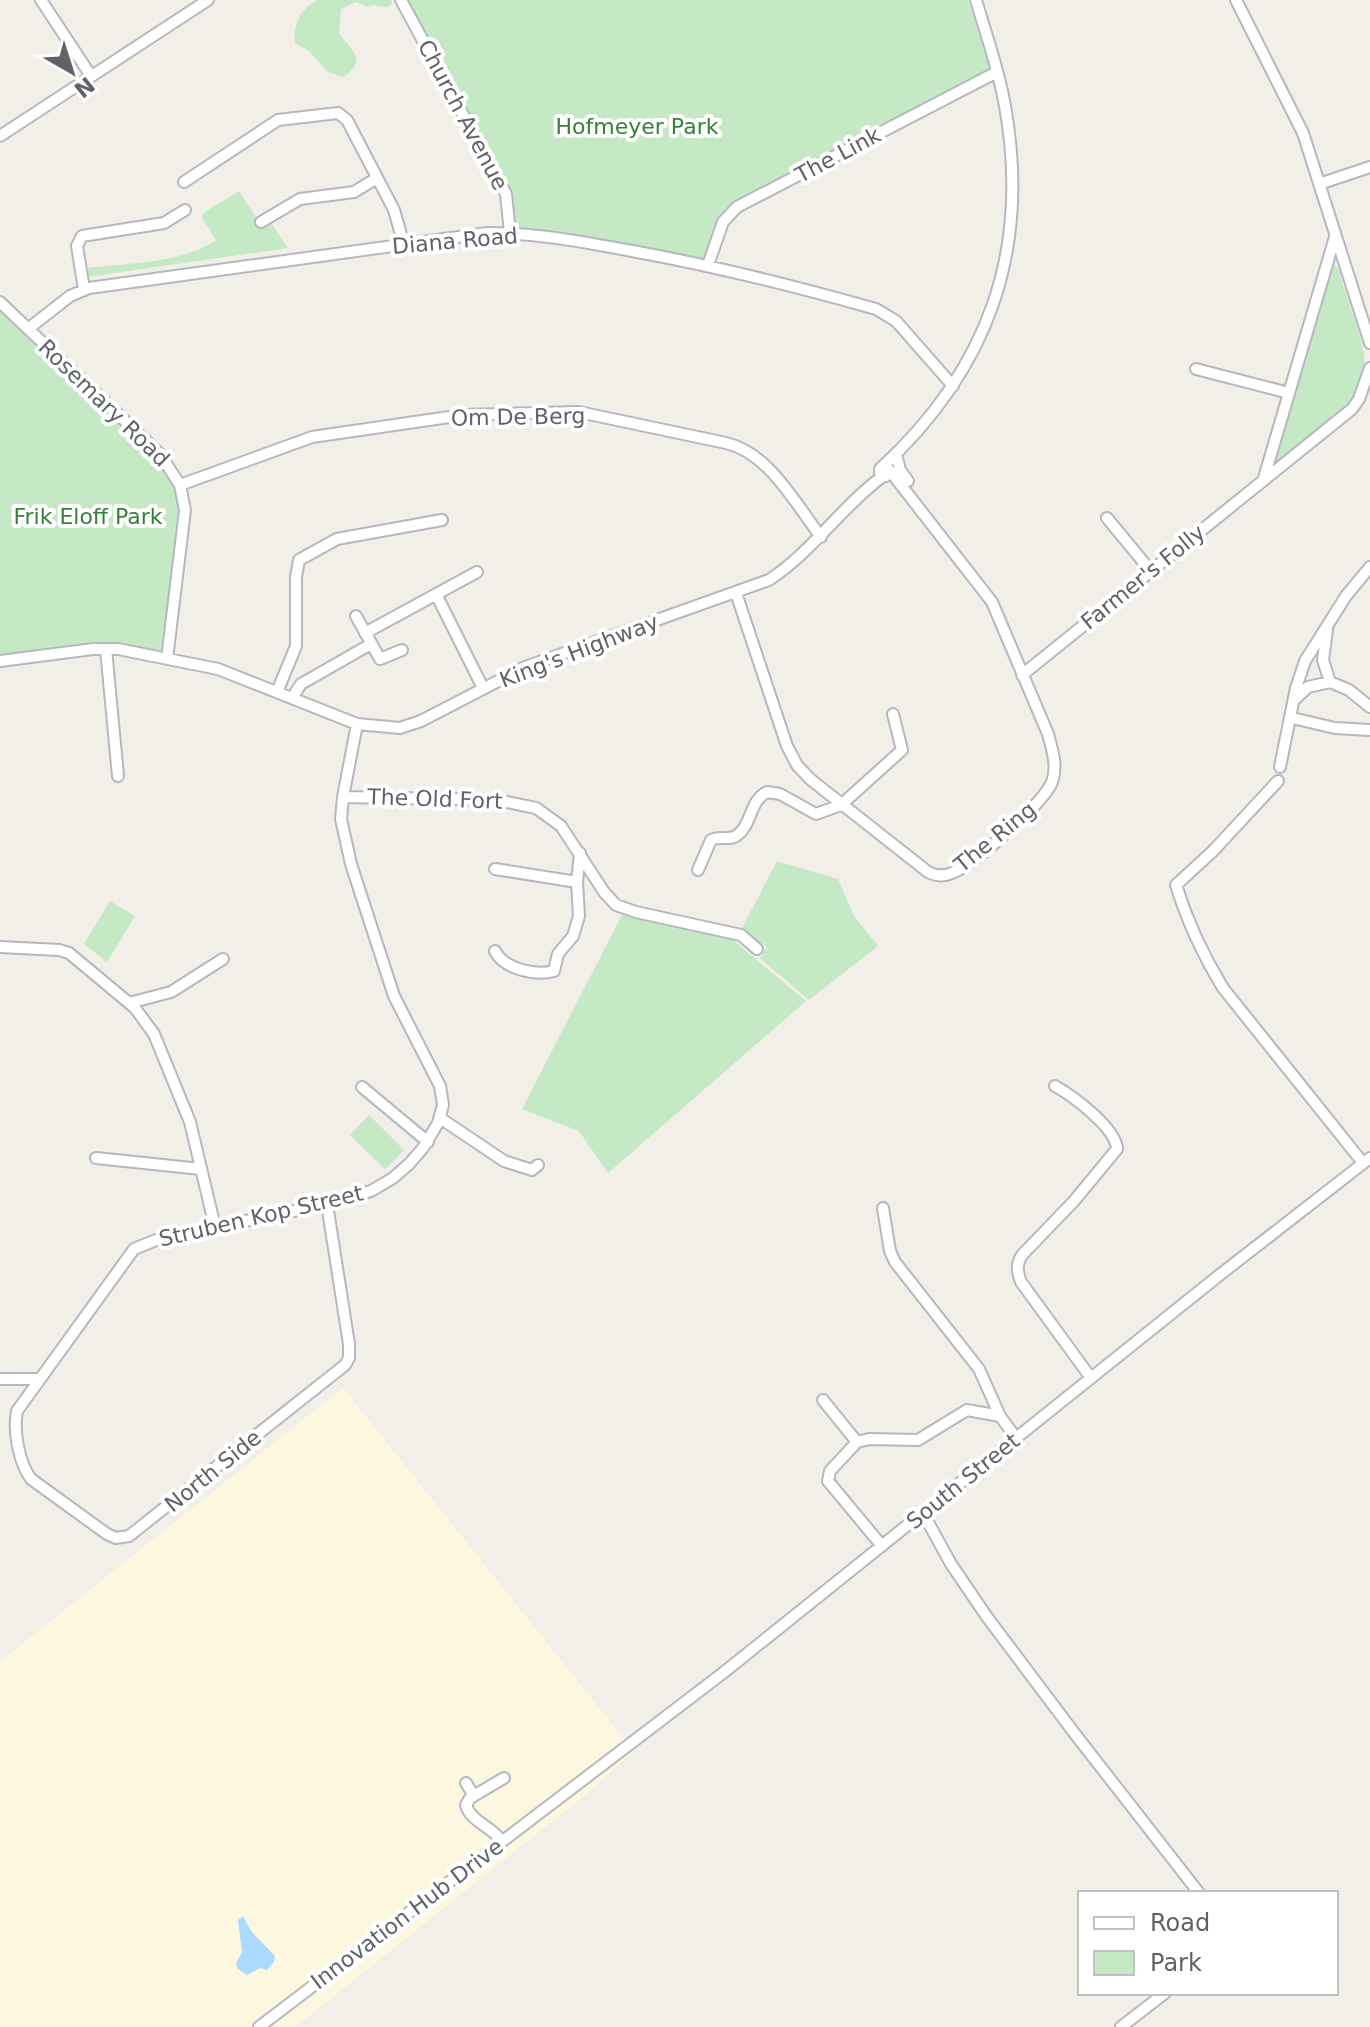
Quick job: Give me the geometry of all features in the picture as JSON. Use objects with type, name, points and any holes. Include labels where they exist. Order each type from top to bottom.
[{"type":"street","points":[[41,0],[91,76]]},
{"type":"street","points":[[0,136],[208,0]]},
{"type":"street","name":"Church Avenue","points":[[401,0],[506,194],[510,233]]},
{"type":"street","name":"King's Highway","points":[[885,471],[953,386],[985,326],[1010,239],[1012,193],[1008,130],[997,72],[976,0]]},
{"type":"street","points":[[1236,0],[1303,133],[1370,343]]},
{"type":"street","name":"The Link","points":[[708,265],[723,222],[737,207],[997,72]]},
{"type":"street","points":[[184,182],[278,120],[335,113],[347,120],[394,210],[404,245]]},
{"type":"street","points":[[1319,184],[1370,167]]},
{"type":"street","points":[[261,222],[300,199],[354,192],[377,178]]},
{"type":"street","points":[[84,289],[77,246],[82,236],[164,223],[185,210]]},
{"type":"street","name":"Diana Road","points":[[28,329],[70,296],[84,289],[487,233],[510,233],[576,240],[708,265],[886,313],[904,329],[953,386]]},
{"type":"street","points":[[1263,480],[1336,236]]},
{"type":"street","name":"Rosemary Road","points":[[0,302],[160,454],[180,485],[185,510],[167,659]]},
{"type":"street","name":"Farmer's Folly","points":[[1022,675],[1352,409],[1370,368]]},
{"type":"street","points":[[1196,369],[1289,393]]},
{"type":"street","name":"Om De Berg","points":[[180,485],[312,437],[453,416],[579,412],[748,450],[769,471],[821,537]]},
{"type":"street","name":"King's Highway","points":[[0,661],[106,649],[218,669],[357,724],[392,729],[409,725],[525,667],[769,580],[821,537],[897,458],[911,439]]},
{"type":"street","points":[[897,458],[902,474],[919,496],[919,510]]},
{"type":"street","name":"The Ring","points":[[736,593],[792,757],[810,779],[931,874],[947,875],[964,866],[1029,814],[1044,796],[1053,778],[1054,760],[1048,734],[993,604],[885,471]]},
{"type":"street","points":[[1107,518],[1150,570]]},
{"type":"street","points":[[277,692],[296,646],[296,571],[299,560],[337,539],[442,520]]},
{"type":"street","points":[[1280,767],[1305,661],[1331,619],[1370,567]]},
{"type":"street","points":[[365,633],[477,572]]},
{"type":"street","points":[[436,594],[483,688]]},
{"type":"street","points":[[356,616],[381,659],[402,650]]},
{"type":"street","points":[[1330,682],[1323,660],[1325,636],[1331,619]]},
{"type":"street","points":[[292,698],[301,684],[371,644]]},
{"type":"street","points":[[106,649],[118,776]]},
{"type":"street","points":[[1294,700],[1308,687],[1330,682],[1349,690],[1370,707]]},
{"type":"street","points":[[698,870],[711,840],[739,834],[757,800],[767,792],[780,794],[816,814],[841,805],[902,750],[893,714]]},
{"type":"street","points":[[1292,718],[1335,728],[1370,730]]},
{"type":"street","points":[[357,724],[341,819],[351,864],[394,996],[437,1078],[442,1097],[440,1118],[504,1161],[532,1170],[538,1165]]},
{"type":"street","points":[[1278,781],[1213,851],[1176,885],[1205,957],[1223,988],[1366,1161]]},
{"type":"street","name":"The Old Fort","points":[[343,797],[471,799],[520,803],[536,808],[556,821],[609,898],[620,907],[741,935],[757,949]]},
{"type":"street","points":[[495,951],[509,965],[544,973],[554,971],[558,954],[576,930],[580,908],[577,882],[580,853]]},
{"type":"street","points":[[495,869],[577,882]]},
{"type":"street","points":[[0,947],[69,953],[129,1003],[148,1024],[190,1122],[215,1227]]},
{"type":"street","points":[[129,1003],[171,992],[223,959]]},
{"type":"street","points":[[1055,1086],[1084,1105],[1115,1140],[1117,1149],[1074,1201],[1022,1255],[1017,1267],[1021,1282],[1091,1378]]},
{"type":"street","points":[[362,1087],[428,1142]]},
{"type":"street","name":"Struben Kop Street","points":[[38,1379],[134,1249],[156,1240],[361,1195],[384,1184],[409,1164],[428,1142],[440,1118]]},
{"type":"street","points":[[96,1158],[201,1169]]},
{"type":"street","name":"South Street","points":[[555,1801],[723,1673],[1366,1161]]},
{"type":"street","name":"North Side","points":[[38,1379],[16,1415],[17,1435],[26,1473],[40,1487],[107,1534],[116,1538],[132,1535],[347,1362],[349,1344],[327,1204]]},
{"type":"street","points":[[883,1208],[889,1229],[890,1251],[895,1262],[979,1369],[1000,1416],[1016,1438]]},
{"type":"street","points":[[0,1379],[38,1379]]},
{"type":"street","points":[[823,1400],[857,1442]]},
{"type":"street","points":[[882,1546],[827,1478],[830,1471],[857,1442],[869,1439],[918,1440],[967,1410],[1000,1416]]},
{"type":"street","points":[[923,1513],[951,1564],[987,1617],[1197,1891]]},
{"type":"street","points":[[502,1841],[494,1830],[466,1810],[467,1801],[504,1778]]},
{"type":"street","points":[[466,1783],[474,1796]]},
{"type":"street","name":"Innovation Hub Drive","points":[[259,2027],[555,1801]]},
{"type":"street","points":[[1121,2027],[1162,1995]]},
{"type":"shaded area","points":[[343,1388],[634,1751],[587,1794],[295,2027],[0,2027],[0,1662]]},
{"type":"green space","points":[[317,0],[391,0],[392,4],[387,7],[367,7],[356,2],[341,9],[339,33],[356,60],[351,71],[343,77],[328,72],[309,51],[295,43],[299,18]]},
{"type":"green space","name":"Hofmeyer Park","points":[[408,0],[968,0],[990,70],[728,216],[708,265],[510,233],[512,196]]},
{"type":"green space","points":[[239,191],[263,228],[271,223],[288,248],[87,277],[86,268],[170,258],[202,248],[216,240],[202,218],[203,213]]},
{"type":"green space","points":[[1334,264],[1339,270],[1359,333],[1364,355],[1363,372],[1358,388],[1335,417],[1278,462],[1277,456]]},
{"type":"green space","name":"Frik Eloff Park","points":[[0,309],[163,465],[179,501],[162,652],[111,642],[0,655]]},
{"type":"green space","points":[[777,861],[838,879],[854,916],[878,946],[809,1000],[760,958],[767,947],[741,930]]},
{"type":"green space","points":[[110,901],[135,916],[107,962],[84,944]]},
{"type":"green space","points":[[622,915],[733,940],[806,1001],[608,1173],[579,1131],[522,1109]]},
{"type":"green space","points":[[369,1115],[404,1150],[385,1169],[350,1135]]},
{"type":"water","points":[[243,1916],[251,1931],[275,1956],[267,1970],[260,1968],[247,1975],[238,1969],[236,1963],[242,1952],[238,1920]]}]
